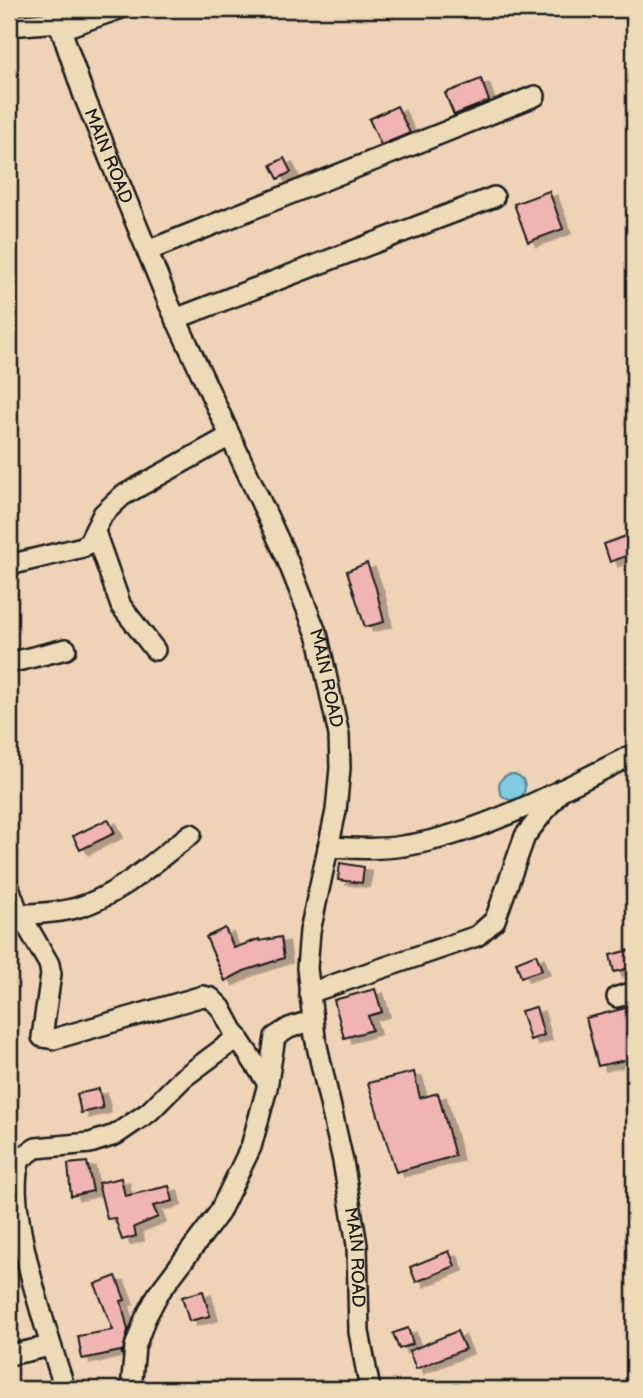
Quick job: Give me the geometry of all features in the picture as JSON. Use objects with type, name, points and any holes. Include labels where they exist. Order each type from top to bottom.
[{"type":"street","points":[[9,26],[120,9]]},
{"type":"street","name":"MAIN ROAD","points":[[59,20],[84,96],[175,319],[285,554],[318,636],[339,735],[339,779],[336,811],[310,931],[307,968],[313,1020],[357,1245],[359,1332],[370,1389]]},
{"type":"street","points":[[147,251],[536,96]]},
{"type":"street","points":[[175,319],[494,197]]},
{"type":"street","points":[[9,565],[83,547],[89,542],[103,514],[122,496],[230,436]]},
{"type":"street","points":[[95,532],[121,606],[155,650]]},
{"type":"street","points":[[9,663],[66,649]]},
{"type":"street","points":[[328,847],[384,848],[439,838],[491,820],[561,790],[634,754]]},
{"type":"street","points":[[309,992],[477,936],[487,929],[495,920],[525,836],[561,790]]},
{"type":"street","points":[[21,915],[75,909],[92,902],[112,891],[191,834]]},
{"type":"street","points":[[9,887],[21,915],[49,964],[51,974],[41,1033],[45,1039],[54,1039],[203,996],[211,998],[221,1007],[267,1082]]},
{"type":"street","points":[[131,1389],[135,1347],[145,1319],[158,1294],[205,1234],[233,1186],[251,1147],[275,1037],[289,1028],[313,1020]]},
{"type":"street","points":[[65,1389],[22,1241],[13,1170],[30,1150],[90,1143],[115,1135],[131,1126],[183,1078],[239,1037]]},
{"type":"street","points":[[9,1355],[51,1346]]},
{"type":"water","points":[[512,774],[521,778],[525,787],[521,796],[512,800],[503,796],[499,787],[503,778]]},
{"type":"building","points":[[481,79],[489,101],[454,115],[445,93]]},
{"type":"building","points":[[397,106],[410,133],[381,145],[369,119]]},
{"type":"building","points":[[284,158],[291,172],[278,179],[271,165]]},
{"type":"building","points":[[549,191],[563,229],[528,242],[514,204]]},
{"type":"building","points":[[634,533],[634,553],[610,562],[604,544]]},
{"type":"building","points":[[367,563],[384,622],[365,627],[347,571]]},
{"type":"building","points":[[108,819],[115,833],[80,850],[73,836]]},
{"type":"building","points":[[340,863],[364,867],[362,883],[338,880]]},
{"type":"building","points":[[225,928],[234,948],[259,939],[281,937],[284,958],[244,971],[225,981],[206,937]]},
{"type":"building","points":[[634,949],[634,967],[614,972],[610,955]]},
{"type":"building","points":[[536,954],[542,970],[521,977],[516,962]]},
{"type":"building","points":[[375,989],[382,1012],[368,1016],[372,1030],[344,1038],[334,1000]]},
{"type":"building","points":[[634,1006],[634,1058],[598,1066],[586,1018]]},
{"type":"building","points":[[536,1007],[544,1035],[530,1040],[521,1011]]},
{"type":"building","points":[[414,1072],[420,1098],[438,1093],[455,1156],[396,1172],[368,1083]]},
{"type":"building","points":[[99,1089],[103,1108],[81,1113],[77,1094]]},
{"type":"building","points":[[87,1162],[93,1191],[71,1196],[68,1164]]},
{"type":"building","points":[[121,1178],[125,1196],[169,1186],[173,1201],[153,1206],[158,1217],[134,1227],[136,1236],[122,1240],[115,1218],[107,1219],[98,1183]]},
{"type":"building","points":[[449,1251],[455,1266],[416,1282],[410,1267]]},
{"type":"building","points":[[116,1276],[125,1300],[121,1301],[128,1330],[122,1354],[121,1351],[82,1359],[78,1336],[113,1330],[95,1284]]},
{"type":"building","points":[[203,1291],[210,1316],[189,1321],[182,1297]]},
{"type":"building","points":[[408,1328],[413,1344],[399,1349],[393,1333]]},
{"type":"building","points":[[457,1331],[465,1349],[416,1369],[409,1351]]}]
